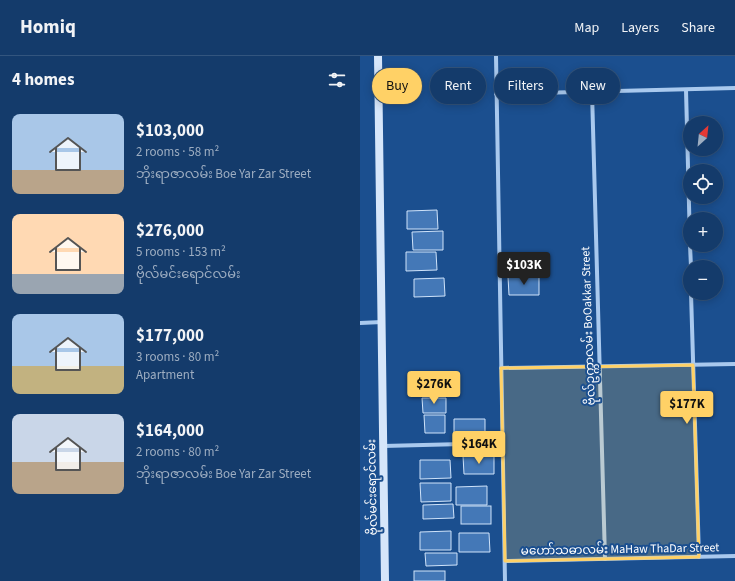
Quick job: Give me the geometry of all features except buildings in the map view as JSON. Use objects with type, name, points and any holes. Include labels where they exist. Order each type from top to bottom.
[{"type":"street","name":"ဗိုလ်မင်းရောင်လမ်း","points":[[378,56],[385,581]]},
{"type":"street","points":[[496,56],[496,68]]},
{"type":"street","points":[[620,91],[735,88]]},
{"type":"street","points":[[686,90],[689,212]]},
{"type":"street","points":[[496,104],[505,581]]},
{"type":"street","name":"ဗိုလ်ဥက္ကာလမ်း BoOakkar Street","points":[[592,104],[605,559]]},
{"type":"street","points":[[691,300],[699,557]]},
{"type":"street","points":[[360,323],[382,322]]},
{"type":"street","points":[[501,368],[735,364]]},
{"type":"street","points":[[383,446],[503,443]]},
{"type":"street","name":"မဟော်သဓာလမ်း MaHaw ThaDar Street","points":[[505,562],[735,556]]},
{"type":"highlighted area","points":[[693,365],[699,557],[505,561],[501,368]]}]
